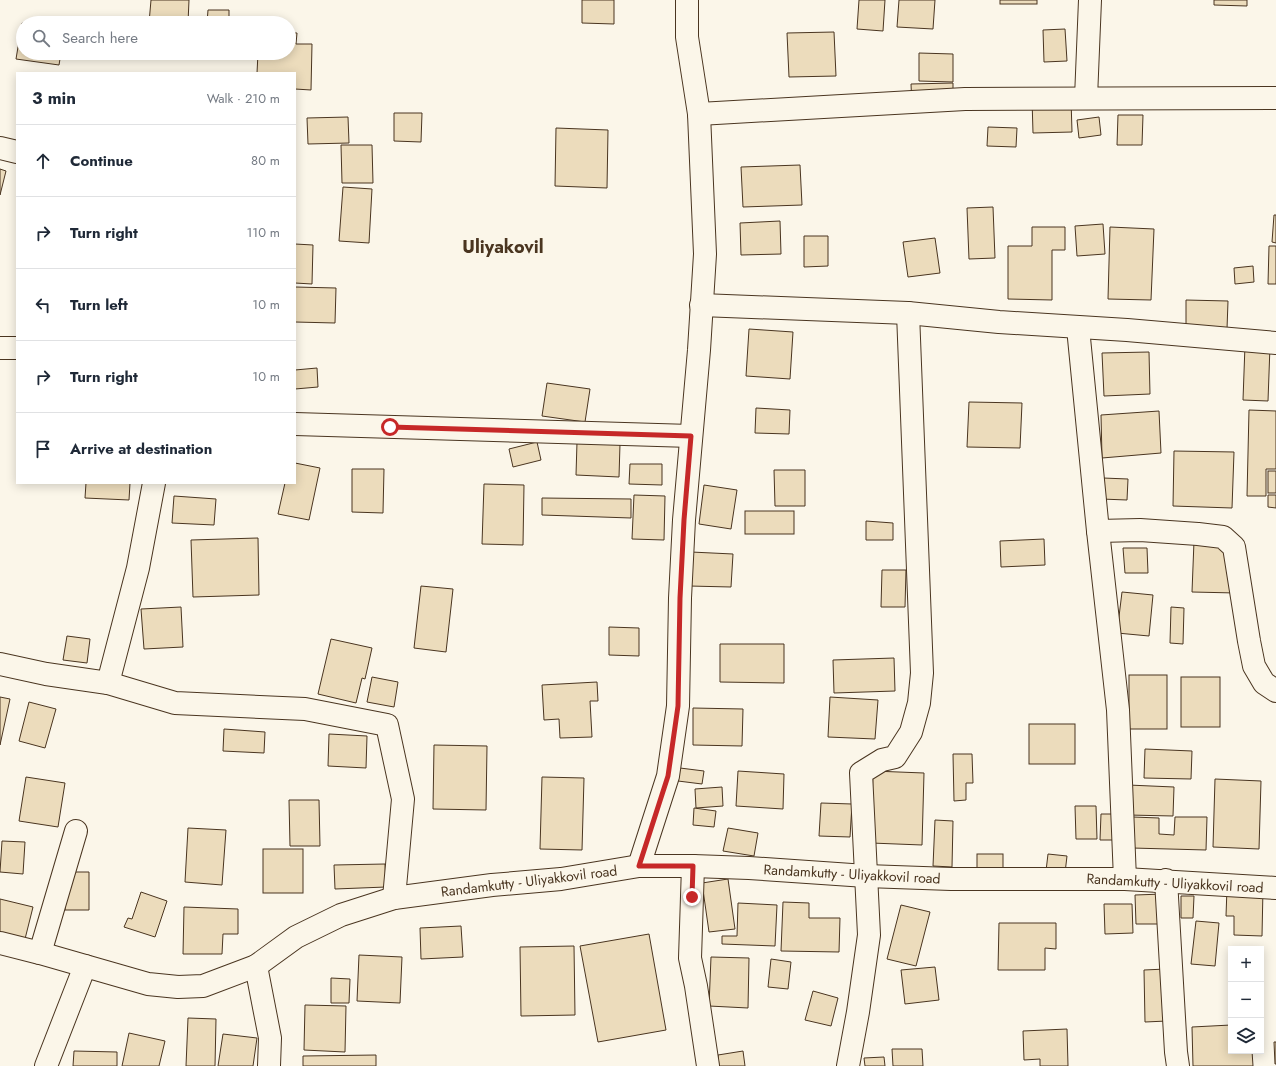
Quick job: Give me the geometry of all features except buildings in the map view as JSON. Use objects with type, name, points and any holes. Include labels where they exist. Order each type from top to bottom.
[{"type":"street","points":[[639,866],[668,776],[678,706],[680,598],[684,520],[705,254],[699,114],[687,37],[687,0]]},
{"type":"street","points":[[1086,98],[1090,0]]},
{"type":"street","points":[[699,114],[965,99],[1276,98]]},
{"type":"street","points":[[0,148],[16,152]]},
{"type":"street","points":[[702,305],[908,313],[1276,343]]},
{"type":"street","points":[[848,1066],[858,1012],[869,935],[861,773],[882,760],[895,757],[911,732],[919,703],[922,673],[908,313]]},
{"type":"street","points":[[1078,328],[1098,531],[1118,710],[1125,879]]},
{"type":"street","points":[[0,348],[16,348]]},
{"type":"street","points":[[296,424],[691,436]]},
{"type":"street","points":[[108,683],[138,568],[154,484]]},
{"type":"street","points":[[1098,531],[1140,530],[1223,537],[1234,547],[1254,666],[1264,683],[1276,691]]},
{"type":"street","points":[[0,664],[46,674],[108,683],[175,703],[305,709],[387,725],[403,799],[394,898]]},
{"type":"street","points":[[40,953],[76,831]]},
{"type":"street","name":"Randamkutty - Uliyakkovil road","points":[[0,943],[148,984],[178,987],[203,986],[256,966],[296,937],[341,915],[394,898],[492,885],[561,879],[639,866],[749,868],[866,876],[951,879],[1166,880],[1276,888]]},
{"type":"street","points":[[693,866],[690,958],[696,986],[708,1066]]},
{"type":"street","points":[[1166,880],[1178,1066]]},
{"type":"street","points":[[46,1066],[85,966]]},
{"type":"street","points":[[256,966],[270,1038],[269,1066]]},
{"type":"district","name":"Uliyakovil","points":[[503,247]]},
{"type":"route","points":[[390,427],[691,436],[684,520],[680,598],[678,706],[668,776],[639,866],[693,866],[692,897]]}]
